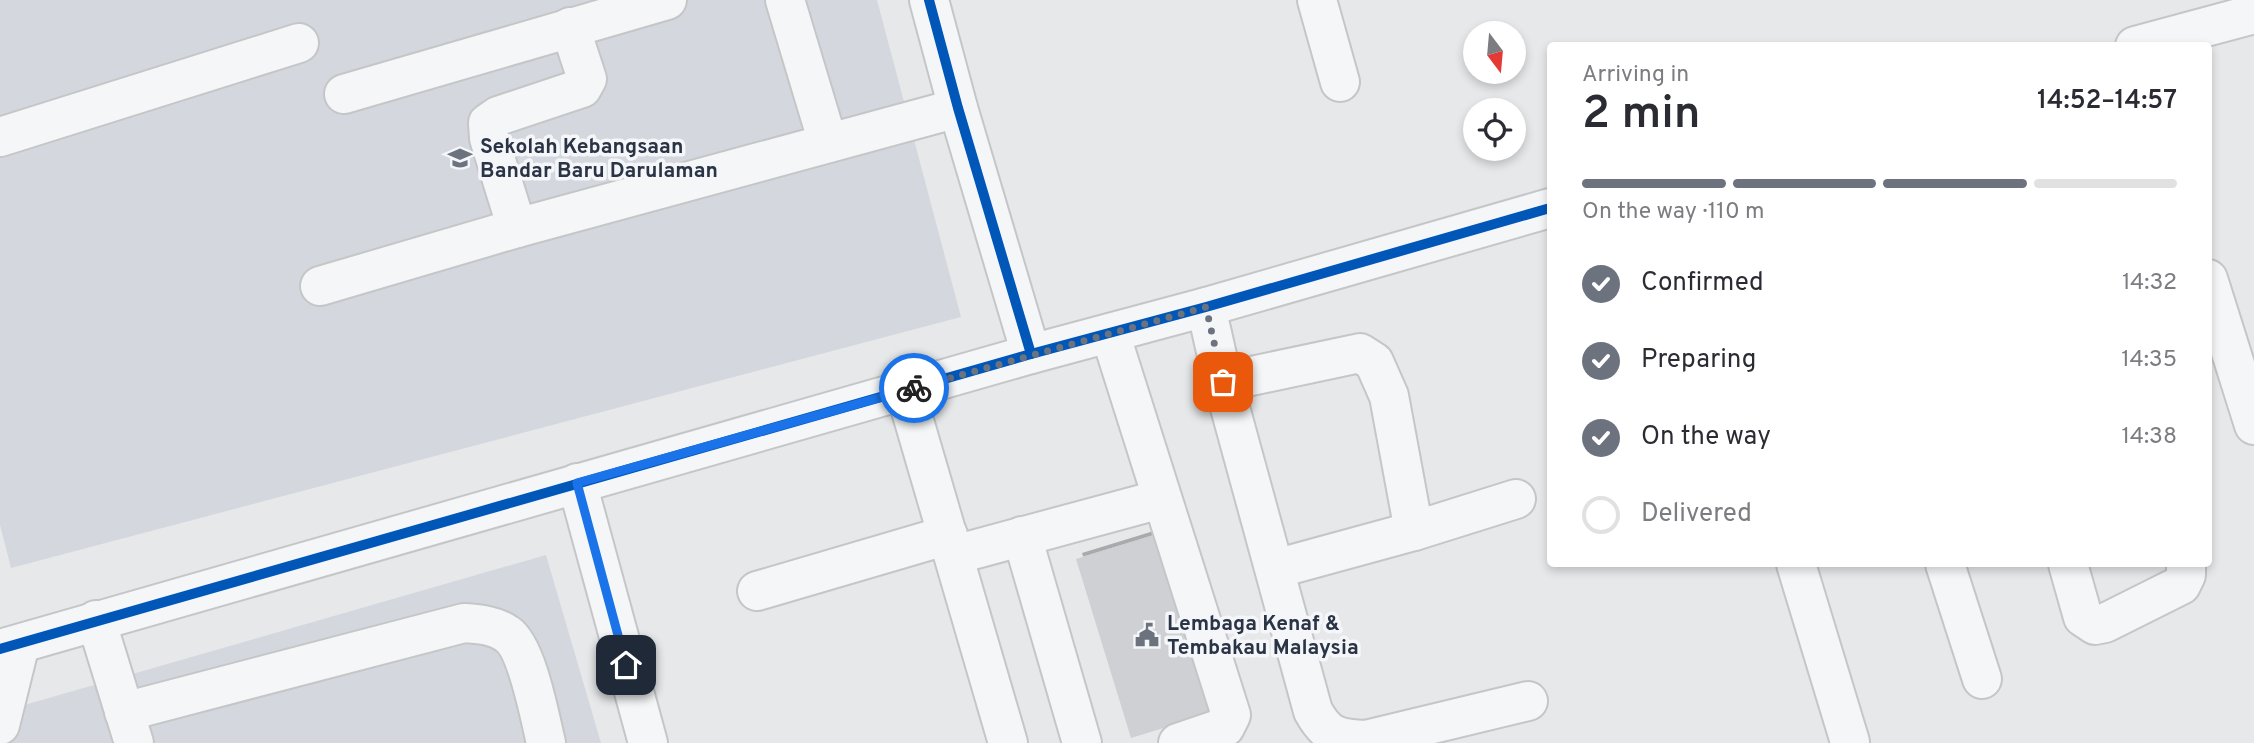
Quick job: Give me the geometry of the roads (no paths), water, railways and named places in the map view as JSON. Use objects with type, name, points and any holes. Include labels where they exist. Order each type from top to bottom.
[{"type":"street","points":[[344,93],[667,0]]},
{"type":"street","points":[[785,0],[828,143]]},
{"type":"street","points":[[929,0],[1031,354]]},
{"type":"street","points":[[1317,0],[1340,82]]},
{"type":"street","points":[[2150,42],[2254,15]]},
{"type":"street","points":[[517,228],[489,138],[488,123],[498,116],[582,88],[587,79],[570,27]]},
{"type":"street","points":[[0,137],[299,43]]},
{"type":"street","points":[[320,286],[517,228],[958,108]]},
{"type":"street","points":[[0,725],[10,647],[96,620],[1547,209]]},
{"type":"street","points":[[2212,293],[2233,366],[2254,425]]},
{"type":"street","points":[[1206,307],[1223,382],[1313,710],[1324,730],[1344,740],[1366,740],[1528,701]]},
{"type":"street","points":[[1110,333],[1231,715],[1225,727],[1178,743]]},
{"type":"street","points":[[1223,382],[1360,353],[1374,362],[1389,396],[1414,531]]},
{"type":"street","points":[[905,390],[1008,743]]},
{"type":"street","points":[[577,483],[648,743]]},
{"type":"street","points":[[757,592],[951,545],[1022,536],[1161,499]]},
{"type":"street","points":[[1275,569],[1414,531],[1516,499]]},
{"type":"street","points":[[1022,536],[1082,743]]},
{"type":"street","points":[[1797,567],[1850,742]]},
{"type":"street","points":[[1946,567],[1982,679]]},
{"type":"street","points":[[2069,567],[2083,617],[2095,625],[2105,623],[2169,593],[2181,584],[2186,575],[2186,567]]},
{"type":"street","points":[[96,620],[129,727],[464,623],[489,625],[509,635],[528,671],[546,743]]},
{"type":"place","name":"Sekolah Kebangsaan Bandar Baru Darulaman","points":[[460,158]]},
{"type":"place","name":"Lembaga Kenaf & Tembakau Malaysia","points":[[1147,635]]}]
